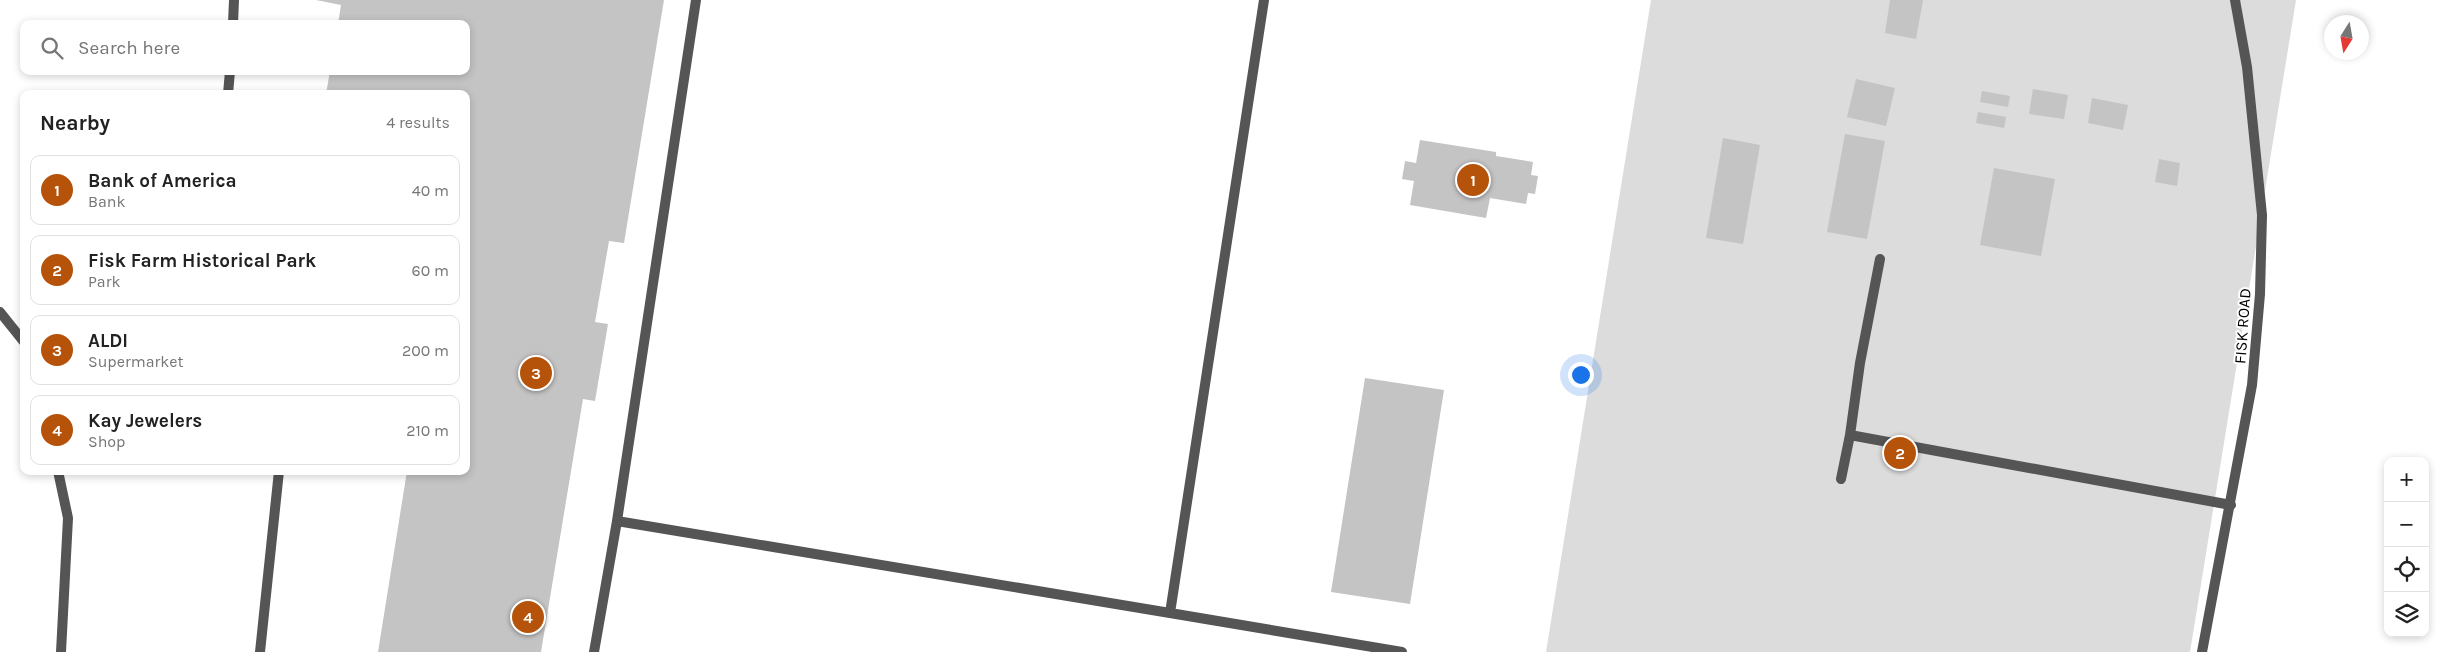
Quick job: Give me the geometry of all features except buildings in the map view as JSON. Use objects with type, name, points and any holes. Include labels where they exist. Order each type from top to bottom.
[{"type":"street","points":[[233,20],[234,0]]},
{"type":"street","points":[[594,652],[617,521],[696,0]]},
{"type":"street","points":[[1170,613],[1264,0]]},
{"type":"street","name":"FISK ROAD","points":[[2202,652],[2252,385],[2260,294],[2262,215],[2247,67],[2235,0]]},
{"type":"street","points":[[228,90],[230,75]]},
{"type":"street","points":[[1841,479],[1850,435],[1860,363],[1880,259]]},
{"type":"street","points":[[0,312],[20,337]]},
{"type":"street","points":[[1850,435],[2231,505]]},
{"type":"street","points":[[59,475],[68,518],[61,652]]},
{"type":"street","points":[[260,652],[279,475]]},
{"type":"street","points":[[617,521],[1402,652]]},
{"type":"shaded area","points":[[1651,0],[2296,0],[2190,652],[1546,652]]},
{"type":"place","name":"Bank of America","points":[[1473,180]]},
{"type":"place","name":"ALDI","points":[[536,373]]},
{"type":"place","name":"Fisk Farm Historical Park","points":[[1900,453]]},
{"type":"place","name":"Kay Jewelers","points":[[528,617]]}]
